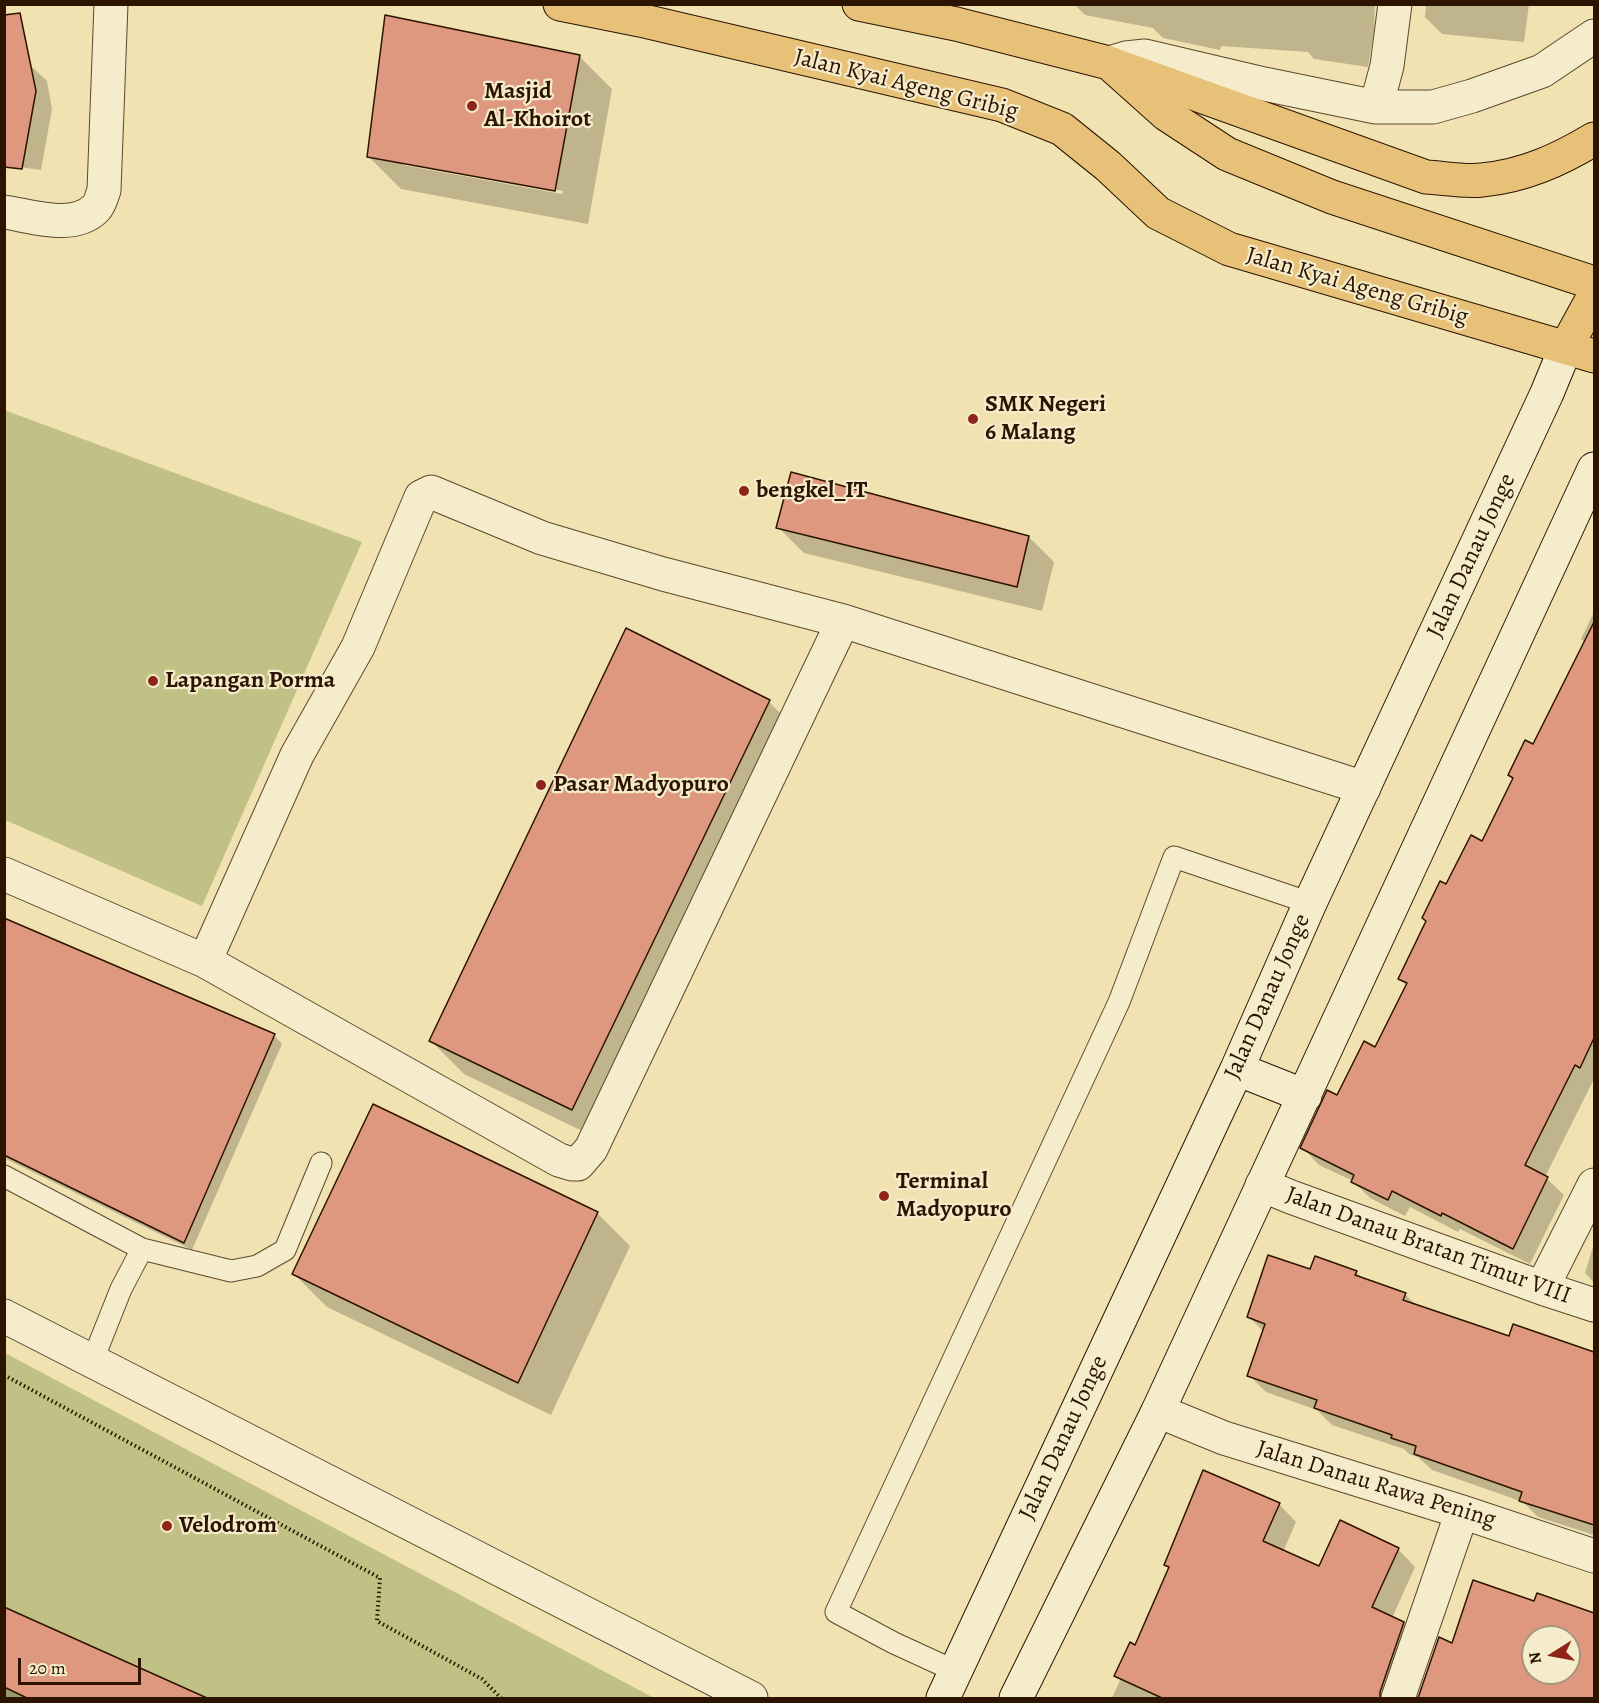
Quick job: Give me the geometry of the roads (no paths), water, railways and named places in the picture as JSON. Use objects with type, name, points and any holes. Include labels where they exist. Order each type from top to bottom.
[{"type":"main road","points":[[859,4],[958,14],[1109,63],[1426,177],[1481,180],[1530,171],[1568,155],[1594,139]]},
{"type":"main road","name":"Jalan Kyai Ageng Gribig","points":[[569,5],[1002,105],[1062,129],[1108,166],[1158,213],[1229,249],[1580,352]]},
{"type":"main road","points":[[1109,63],[1166,114],[1227,154],[1332,197],[1594,283]]},
{"type":"main road","name":"Jalan Danau Jonge","points":[[1580,352],[1594,296]]},
{"type":"street","points":[[4,212],[62,220],[82,218],[98,207],[104,190],[111,4]]},
{"type":"street","points":[[1376,107],[1387,66],[1395,4]]},
{"type":"street","points":[[1109,63],[1145,56],[1376,107],[1433,107],[1542,71],[1594,36]]},
{"type":"street","name":"Jalan Danau Jonge","points":[[949,1685],[1237,1070],[1310,903],[1364,788],[1580,352]]},
{"type":"street","points":[[1016,1698],[1158,1411],[1594,469]]},
{"type":"street","points":[[205,961],[297,755],[358,647],[421,497],[431,492],[542,538],[663,574],[843,621],[1364,788]]},
{"type":"street","points":[[4,874],[205,961],[559,1160],[578,1164],[591,1149],[843,621]]},
{"type":"street","points":[[1237,1070],[1305,1096]]},
{"type":"street","name":"Jalan Danau Bratan Timur VIII","points":[[1262,1185],[1594,1305]]},
{"type":"street","points":[[1542,1288],[1594,1185]]},
{"type":"street","points":[[4,1316],[751,1698]]},
{"type":"street","name":"Jalan Danau Rawa Pening","points":[[1158,1411],[1224,1438],[1462,1512],[1594,1556]]},
{"type":"street","points":[[1398,1698],[1462,1512]]},
{"type":"lane","points":[[949,1685],[894,1643],[836,1612],[1119,1002],[1174,857],[1310,903]]},
{"type":"lane","points":[[4,1176],[142,1249],[231,1271],[257,1266],[285,1250],[321,1163]]},
{"type":"lane","points":[[92,1362],[125,1281],[142,1249]]},
{"type":"place","name":"Masjid Al-Khoirot","points":[[472,106]]},
{"type":"place","name":"SMK Negeri 6 Malang","points":[[973,419]]},
{"type":"place","name":"bengkel_IT","points":[[744,491]]},
{"type":"place","name":"Lapangan Porma","points":[[153,681]]},
{"type":"place","name":"Pasar Madyopuro","points":[[541,785]]},
{"type":"place","name":"Terminal Madyopuro","points":[[884,1196]]},
{"type":"place","name":"Velodrom","points":[[167,1526]]}]
